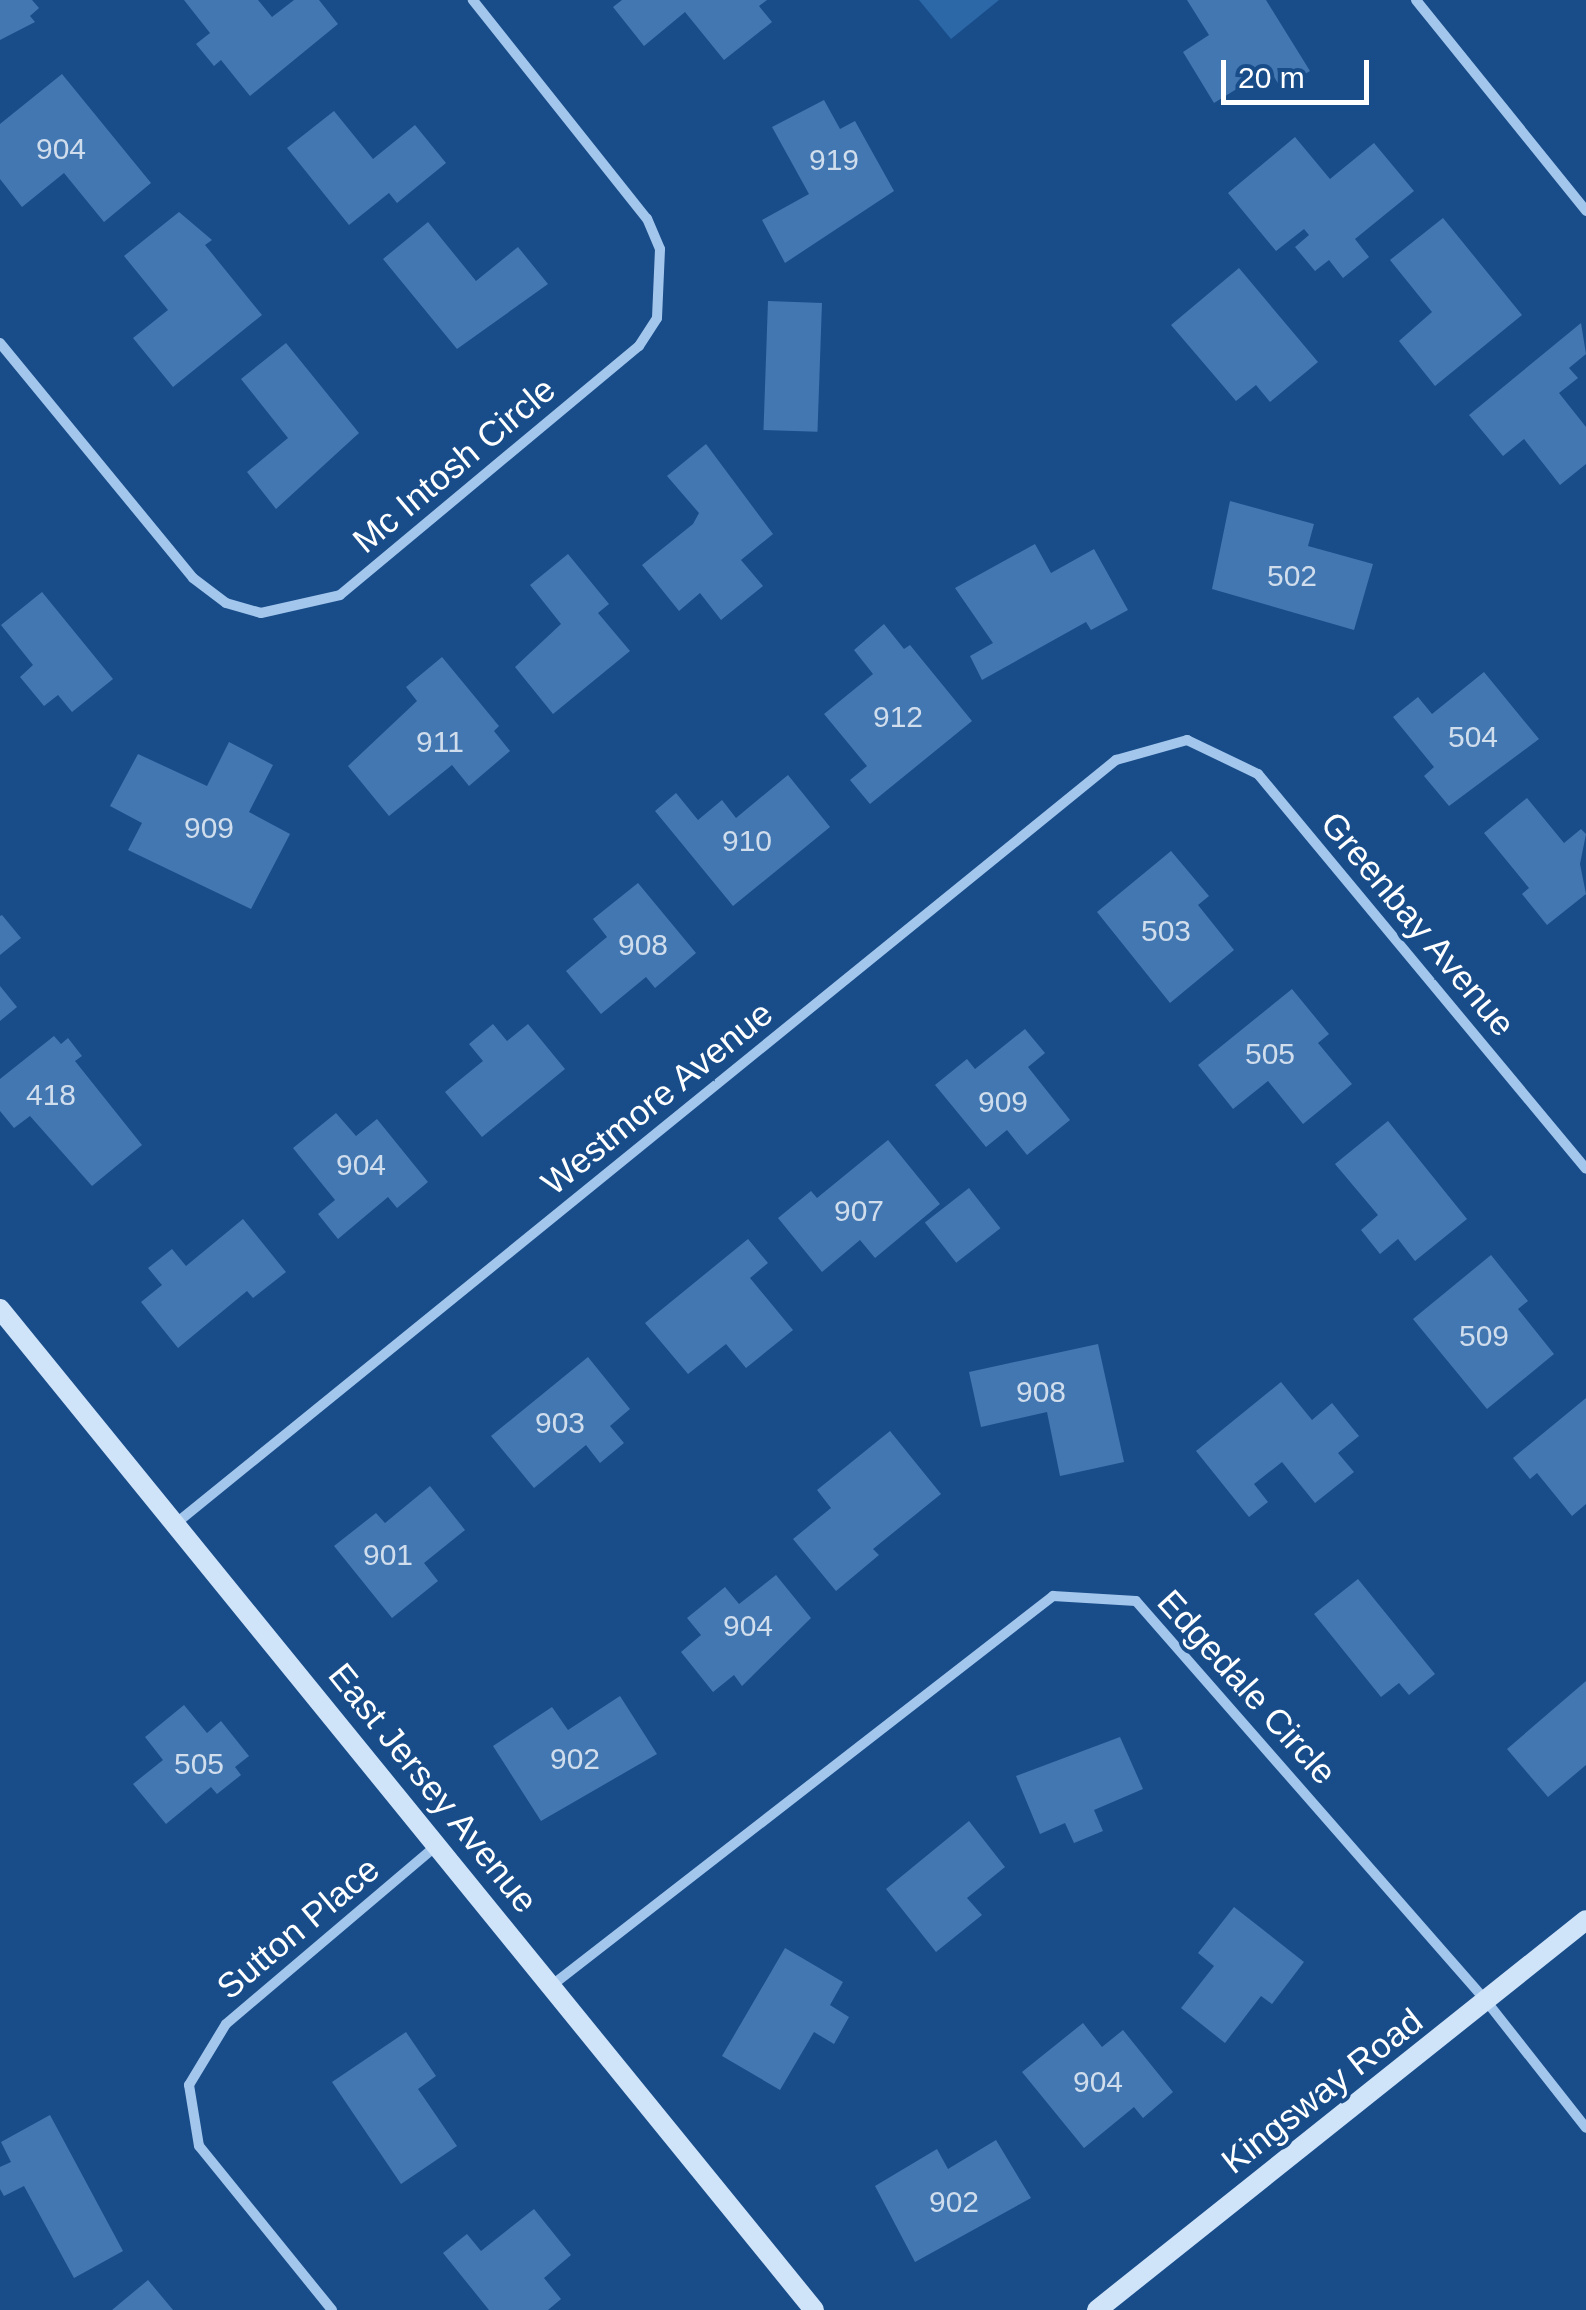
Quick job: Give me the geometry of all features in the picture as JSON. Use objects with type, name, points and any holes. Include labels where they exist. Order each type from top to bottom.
[{"type":"street","name":"Mc Intosh Circle","points":[[0,343],[194,578],[226,603],[261,613],[340,595],[640,346],[657,318],[660,249],[647,220],[473,0]]},
{"type":"street","points":[[1416,0],[1586,210]]},
{"type":"street","name":"Greenbay Avenue","points":[[1188,740],[1258,774],[1586,1169]]},
{"type":"street","name":"Westmore Avenue","points":[[174,1524],[1116,760],[1188,740]]},
{"type":"street","name":"East Jersey Avenue","points":[[0,1309],[814,2310]]},
{"type":"street","name":"Edgedale Circle","points":[[551,1986],[1053,1596],[1136,1601],[1488,2002],[1586,2128]]},
{"type":"street","name":"Sutton Place","points":[[332,2310],[199,2146],[189,2086],[226,2024],[438,1845]]},
{"type":"street","name":"Kingsway Road","points":[[1097,2310],[1488,2002],[1586,1920]]},
{"type":"shaded area","points":[[919,0],[999,0],[951,39]]},
{"type":"building","points":[[0,0],[32,0],[39,8],[30,16],[35,22],[0,40]]},
{"type":"building","points":[[184,0],[258,0],[272,17],[294,0],[319,0],[338,24],[250,96],[221,60],[214,66],[196,44],[210,33]]},
{"type":"building","points":[[622,0],[767,0],[759,6],[772,22],[724,60],[685,12],[644,46],[613,7]]},
{"type":"building","points":[[1187,0],[1266,0],[1310,71],[1281,88],[1269,69],[1214,103],[1183,52],[1209,35]]},
{"type":"building","points":[[62,74],[151,183],[104,222],[64,173],[22,207],[0,179],[0,124]]},
{"type":"building","points":[[824,100],[840,129],[855,121],[894,191],[785,263],[762,220],[809,194],[772,127]]},
{"type":"building","points":[[334,111],[373,159],[415,125],[446,163],[397,203],[389,193],[349,225],[287,148]]},
{"type":"building","points":[[1295,137],[1330,179],[1374,143],[1414,191],[1355,239],[1369,257],[1343,278],[1329,260],[1315,271],[1295,247],[1309,235],[1304,229],[1276,251],[1228,193]]},
{"type":"building","points":[[179,212],[212,240],[205,245],[262,315],[173,387],[133,338],[168,310],[124,256]]},
{"type":"building","points":[[1443,218],[1522,315],[1435,386],[1399,341],[1432,312],[1390,260]]},
{"type":"building","points":[[428,222],[476,281],[518,247],[548,284],[457,349],[383,259]]},
{"type":"building","points":[[1239,268],[1318,362],[1270,402],[1256,385],[1236,401],[1171,325]]},
{"type":"building","points":[[768,301],[822,303],[817,432],[763,430]]},
{"type":"building","points":[[1581,323],[1586,354],[1569,368],[1578,378],[1559,393],[1586,427],[1586,464],[1560,485],[1524,439],[1503,456],[1469,415]]},
{"type":"building","points":[[286,343],[359,433],[276,509],[247,472],[288,438],[241,379]]},
{"type":"building","points":[[706,444],[773,534],[741,560],[763,586],[721,620],[700,593],[679,611],[642,565],[693,524],[699,513],[667,476]]},
{"type":"building","points":[[1230,501],[1314,524],[1308,546],[1373,564],[1354,630],[1212,589]]},
{"type":"building","points":[[1035,544],[1051,573],[1094,549],[1128,610],[1091,630],[1086,622],[982,680],[970,656],[993,643],[955,588]]},
{"type":"building","points":[[568,554],[609,604],[598,613],[630,651],[553,714],[515,667],[561,624],[530,585]]},
{"type":"building","points":[[42,592],[113,679],[72,712],[58,695],[44,706],[20,677],[33,665],[1,625]]},
{"type":"building","points":[[884,624],[904,649],[910,645],[972,721],[870,804],[850,780],[867,766],[824,714],[873,674],[854,650]]},
{"type":"building","points":[[442,657],[499,726],[494,731],[510,751],[469,786],[452,765],[389,816],[348,766],[417,701],[406,687]]},
{"type":"building","points":[[1484,672],[1539,739],[1449,806],[1424,776],[1434,767],[1393,717],[1418,697],[1432,714]]},
{"type":"building","points":[[229,742],[273,765],[249,812],[290,834],[251,909],[128,850],[142,823],[110,806],[138,754],[207,786]]},
{"type":"building","points":[[788,775],[830,827],[733,906],[655,811],[676,793],[698,820],[722,800],[736,818]]},
{"type":"building","points":[[1527,798],[1564,843],[1581,829],[1586,834],[1580,864],[1586,894],[1547,925],[1522,894],[1529,888],[1484,833]]},
{"type":"building","points":[[1171,851],[1209,896],[1198,905],[1234,950],[1170,1003],[1097,912]]},
{"type":"building","points":[[638,883],[696,953],[655,988],[646,977],[601,1014],[566,971],[607,937],[593,919]]},
{"type":"building","points":[[0,916],[21,938],[0,955]]},
{"type":"building","points":[[0,986],[17,1007],[0,1021]]},
{"type":"building","points":[[1292,989],[1329,1034],[1318,1043],[1352,1084],[1303,1124],[1268,1081],[1233,1109],[1198,1065]]},
{"type":"building","points":[[493,1024],[507,1041],[528,1024],[565,1069],[482,1137],[445,1092],[483,1061],[469,1044]]},
{"type":"building","points":[[1025,1029],[1045,1053],[1028,1067],[1070,1120],[1027,1155],[1007,1130],[986,1147],[935,1085],[967,1059],[975,1069]]},
{"type":"building","points":[[54,1036],[61,1044],[68,1038],[82,1056],[75,1061],[142,1145],[92,1186],[30,1116],[14,1128],[0,1111],[0,1079]]},
{"type":"building","points":[[336,1113],[356,1136],[377,1119],[428,1182],[397,1208],[388,1197],[338,1239],[318,1214],[335,1200],[293,1148]]},
{"type":"building","points":[[1388,1121],[1467,1219],[1415,1261],[1398,1239],[1380,1254],[1361,1230],[1378,1215],[1335,1164]]},
{"type":"building","points":[[888,1140],[940,1204],[875,1258],[860,1240],[822,1272],[778,1218],[811,1191],[817,1198]]},
{"type":"building","points":[[969,1188],[1000,1228],[956,1263],[925,1222]]},
{"type":"building","points":[[243,1219],[286,1272],[253,1298],[247,1291],[178,1348],[141,1302],[162,1285],[148,1268],[172,1249],[186,1266]]},
{"type":"building","points":[[748,1239],[768,1263],[750,1278],[793,1330],[746,1368],[726,1344],[688,1374],[645,1323]]},
{"type":"building","points":[[1491,1255],[1528,1301],[1518,1309],[1554,1354],[1487,1409],[1413,1319]]},
{"type":"building","points":[[1098,1344],[1124,1462],[1060,1476],[1047,1412],[981,1427],[969,1372]]},
{"type":"building","points":[[588,1357],[630,1409],[610,1426],[624,1443],[600,1463],[586,1445],[534,1488],[491,1436]]},
{"type":"building","points":[[1281,1382],[1312,1420],[1332,1403],[1359,1436],[1338,1453],[1354,1472],[1315,1503],[1282,1462],[1254,1484],[1268,1502],[1249,1517],[1196,1451]]},
{"type":"building","points":[[1586,1398],[1586,1504],[1572,1516],[1537,1473],[1530,1479],[1513,1458]]},
{"type":"building","points":[[890,1431],[941,1494],[873,1549],[879,1555],[836,1591],[793,1539],[831,1508],[817,1490]]},
{"type":"building","points":[[430,1486],[465,1530],[424,1563],[438,1581],[392,1618],[334,1546],[376,1513],[385,1523]]},
{"type":"building","points":[[776,1575],[811,1618],[742,1686],[734,1675],[713,1692],[681,1652],[701,1635],[687,1618],[725,1587],[739,1604]]},
{"type":"building","points":[[1358,1579],[1435,1674],[1409,1695],[1399,1683],[1381,1697],[1314,1614]]},
{"type":"building","points":[[1586,1681],[1586,1765],[1548,1797],[1507,1749]]},
{"type":"building","points":[[620,1696],[657,1754],[541,1821],[493,1746],[552,1707],[568,1730]]},
{"type":"building","points":[[184,1705],[207,1733],[221,1721],[249,1756],[235,1767],[241,1775],[217,1794],[211,1787],[166,1824],[133,1784],[163,1760],[145,1737]]},
{"type":"building","points":[[1120,1737],[1143,1789],[1094,1810],[1103,1831],[1074,1843],[1065,1823],[1040,1834],[1016,1776]]},
{"type":"building","points":[[969,1821],[1005,1867],[967,1898],[982,1915],[936,1952],[886,1889]]},
{"type":"building","points":[[1234,1907],[1304,1962],[1272,2004],[1261,1996],[1225,2043],[1181,2008],[1214,1966],[1198,1953]]},
{"type":"building","points":[[785,1948],[843,1982],[830,2005],[849,2017],[834,2044],[814,2032],[780,2090],[722,2056]]},
{"type":"building","points":[[1083,2023],[1102,2047],[1123,2030],[1173,2092],[1143,2118],[1134,2107],[1084,2148],[1022,2072]]},
{"type":"building","points":[[406,2032],[436,2076],[418,2089],[457,2146],[401,2184],[332,2082]]},
{"type":"building","points":[[50,2115],[123,2251],[74,2278],[24,2186],[4,2196],[0,2189],[0,2167],[11,2162],[1,2142]]},
{"type":"building","points":[[996,2140],[1031,2198],[915,2262],[875,2186],[937,2149],[948,2169]]},
{"type":"building","points":[[534,2209],[571,2255],[544,2278],[561,2299],[548,2310],[489,2310],[443,2253],[467,2234],[481,2251]]},
{"type":"building","points":[[148,2280],[173,2310],[112,2310]]}]
